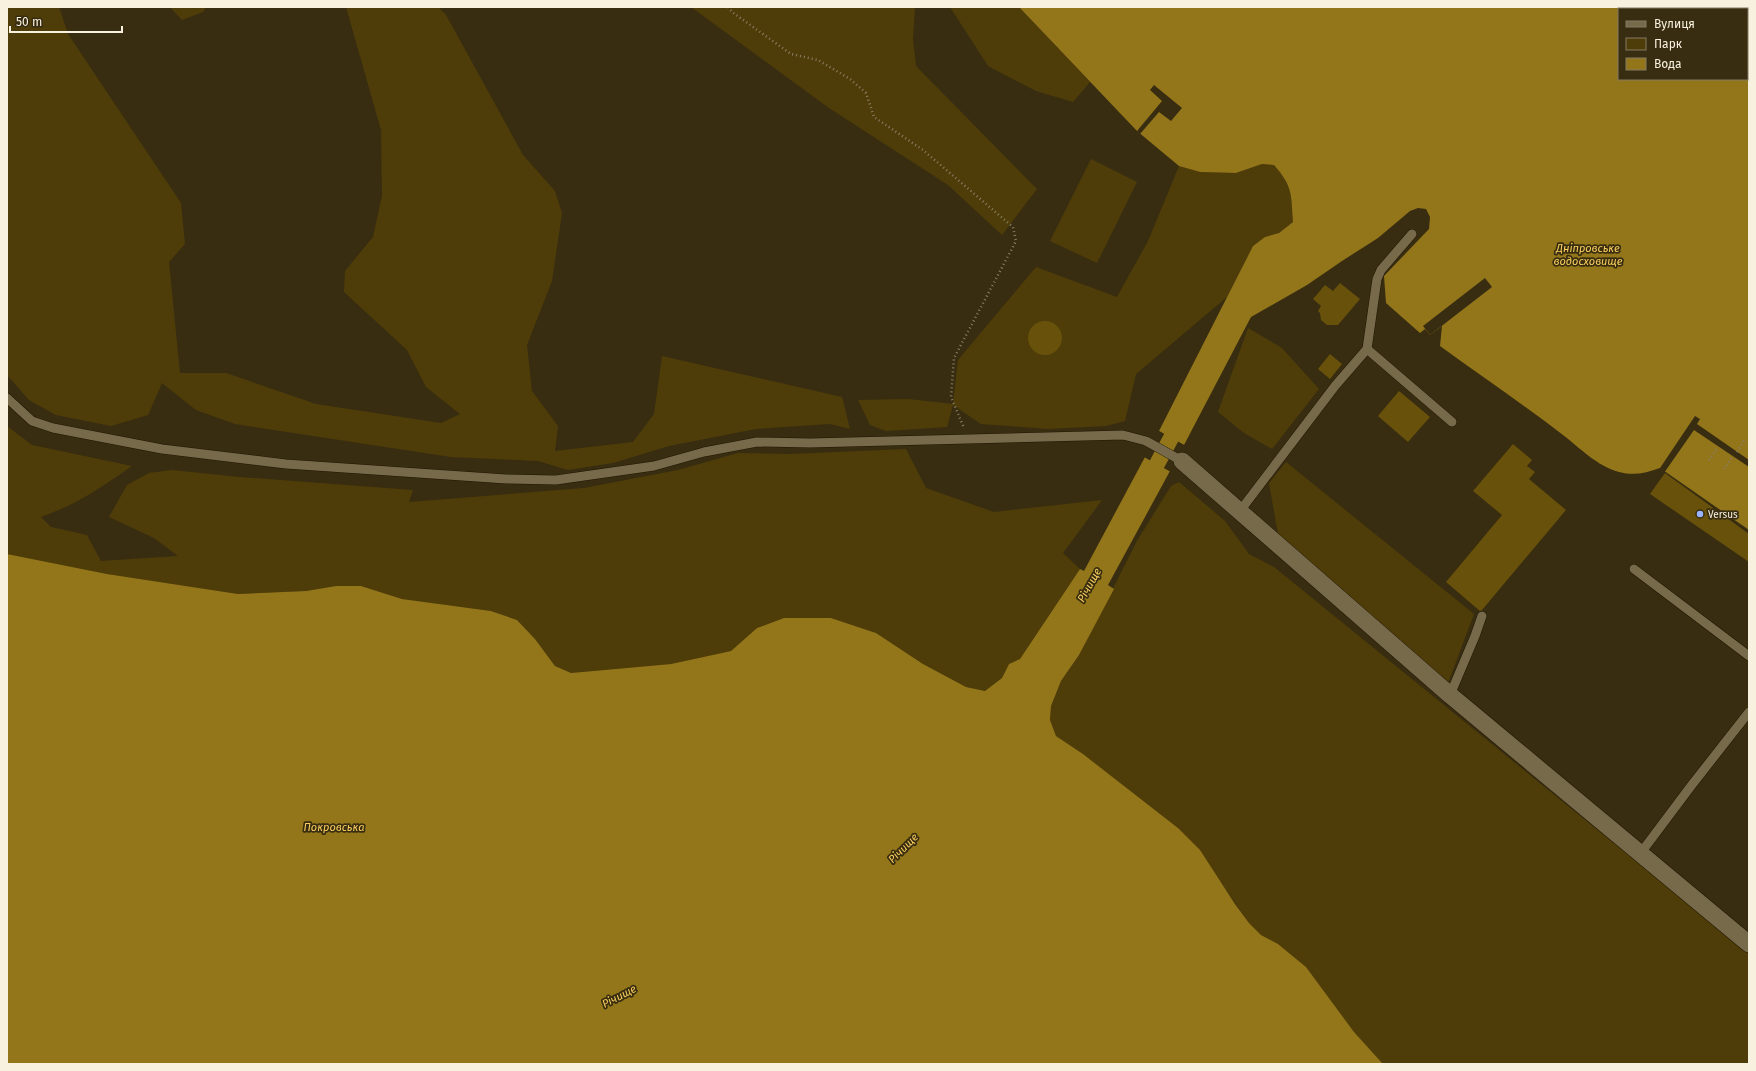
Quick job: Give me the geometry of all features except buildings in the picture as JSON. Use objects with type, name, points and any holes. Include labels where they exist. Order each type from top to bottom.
[{"type":"street","points":[[1182,461],[1450,695],[1749,944]]},
{"type":"lane","points":[[1240,511],[1335,386],[1367,349],[1377,279],[1381,270],[1412,234]]},
{"type":"lane","points":[[1367,349],[1452,422]]},
{"type":"lane","points":[[7,398],[32,421],[53,428],[162,449],[286,464],[506,479],[556,480],[654,466],[704,452],[757,442],[810,443],[1123,435],[1146,441],[1182,461]]},
{"type":"lane","points":[[1634,569],[1749,656]]},
{"type":"lane","points":[[1450,695],[1482,616]]},
{"type":"lane","points":[[1640,854],[1690,786],[1749,712]]},
{"type":"path","points":[[728,7],[732,12],[791,54],[818,60],[850,79],[866,93],[874,117],[923,150],[1013,227],[1016,240],[954,358],[951,397],[968,439]]},
{"type":"path","points":[[1737,452],[1745,439]]},
{"type":"path","points":[[1709,460],[1718,447]]},
{"type":"path","points":[[1724,469],[1733,456]]},
{"type":"green space","points":[[7,7],[59,7],[68,34],[181,203],[185,244],[169,262],[180,373],[226,373],[316,404],[441,423],[460,414],[426,387],[407,350],[344,292],[345,271],[373,237],[382,196],[381,130],[346,7],[438,7],[446,15],[523,155],[555,191],[562,213],[552,281],[527,345],[532,391],[558,426],[555,451],[633,442],[654,414],[662,356],[842,397],[850,429],[830,424],[756,429],[669,446],[613,463],[568,470],[538,461],[451,457],[235,424],[196,410],[162,383],[148,415],[111,426],[56,415],[29,400],[7,375]]},
{"type":"green space","points":[[170,7],[206,7],[203,12],[182,20]]},
{"type":"green space","points":[[691,7],[915,7],[913,40],[916,66],[1037,189],[1002,235],[948,185],[829,108]]},
{"type":"green space","points":[[950,7],[1019,7],[1090,82],[1073,102],[1036,91],[988,66]]},
{"type":"green space","points":[[1091,159],[1137,182],[1097,263],[1050,241]]},
{"type":"green space","points":[[1262,164],[1274,165],[1285,179],[1290,191],[1293,222],[1279,233],[1265,237],[1253,246],[1227,297],[1136,374],[1125,421],[1106,426],[1048,429],[981,424],[953,405],[947,427],[886,431],[870,425],[858,400],[908,399],[953,404],[958,360],[1036,267],[1117,297],[1148,241],[1179,166],[1200,172],[1236,173]]},
{"type":"green space","points":[[1248,328],[1282,348],[1319,389],[1272,449],[1244,433],[1218,412]]},
{"type":"green space","points":[[7,426],[32,445],[132,466],[78,501],[41,517],[51,527],[87,535],[101,561],[178,556],[154,538],[109,517],[127,485],[149,473],[172,470],[239,477],[413,490],[409,502],[584,488],[678,470],[738,453],[791,454],[906,449],[926,488],[994,512],[1102,500],[1063,553],[1080,569],[1020,659],[1009,664],[1002,678],[985,691],[966,687],[923,664],[876,633],[831,618],[784,618],[757,628],[731,651],[671,664],[571,673],[555,666],[535,639],[517,620],[491,611],[402,599],[361,586],[336,586],[306,591],[238,594],[107,574],[7,554]]},
{"type":"green space","points":[[1286,462],[1474,614],[1448,683],[1278,534],[1269,483]]},
{"type":"green space","points":[[1179,482],[1225,521],[1249,554],[1274,567],[1749,953],[1749,1064],[1383,1064],[1354,1032],[1306,967],[1278,944],[1261,935],[1249,923],[1215,874],[1178,828],[1083,754],[1056,736],[1050,720],[1051,706],[1061,681],[1079,655],[1137,541],[1171,486]]},
{"type":"water","name":"Дніпровське водосховище","points":[[1019,7],[1749,7],[1749,530],[1660,468],[1645,473],[1630,474],[1619,472],[1603,466],[1533,412],[1440,346],[1442,326],[1430,335],[1425,329],[1420,333],[1386,303],[1384,276],[1429,229],[1430,217],[1426,209],[1418,208],[1410,211],[1378,238],[1307,285],[1251,317],[1184,445],[1159,431],[1253,246],[1265,237],[1279,233],[1293,222],[1292,204],[1288,185],[1274,165],[1262,164],[1236,173],[1200,172],[1179,166],[1137,131]]},
{"type":"water","name":"Покровська","points":[[1145,457],[1170,471],[1108,585],[1114,589],[1079,655],[1061,681],[1051,706],[1050,720],[1056,736],[1083,754],[1178,828],[1200,850],[1249,923],[1261,935],[1278,944],[1306,967],[1354,1032],[1383,1064],[7,1064],[7,554],[107,574],[238,594],[306,591],[336,586],[361,586],[402,599],[491,611],[517,620],[535,639],[555,666],[571,673],[671,664],[731,651],[757,628],[784,618],[831,618],[876,633],[923,664],[966,687],[985,691],[1002,678],[1009,664],[1020,659],[1080,569],[1084,571]]},
{"type":"pier","points":[[1154,85],[1182,108],[1171,121],[1159,112],[1140,134],[1137,131],[1162,101],[1150,90]]},
{"type":"pier","points":[[1485,278],[1492,287],[1430,335],[1423,326]]},
{"type":"pier","points":[[1695,416],[1700,419],[1697,424],[1749,460],[1749,467],[1694,430],[1664,473],[1658,471]]},
{"type":"pier","points":[[1157,430],[1186,446],[1183,447],[1158,433]]},
{"type":"pier","points":[[1146,456],[1171,469],[1171,472],[1144,457]]},
{"type":"waterway","points":[[1157,464],[1171,438]]},
{"type":"place","name":"Versus","points":[[1700,514]]},
{"type":"water label","name":"Річище","points":[[1089,585]]},
{"type":"water label","name":"Річище","points":[[903,848]]},
{"type":"water label","name":"Річище","points":[[619,996]]}]
